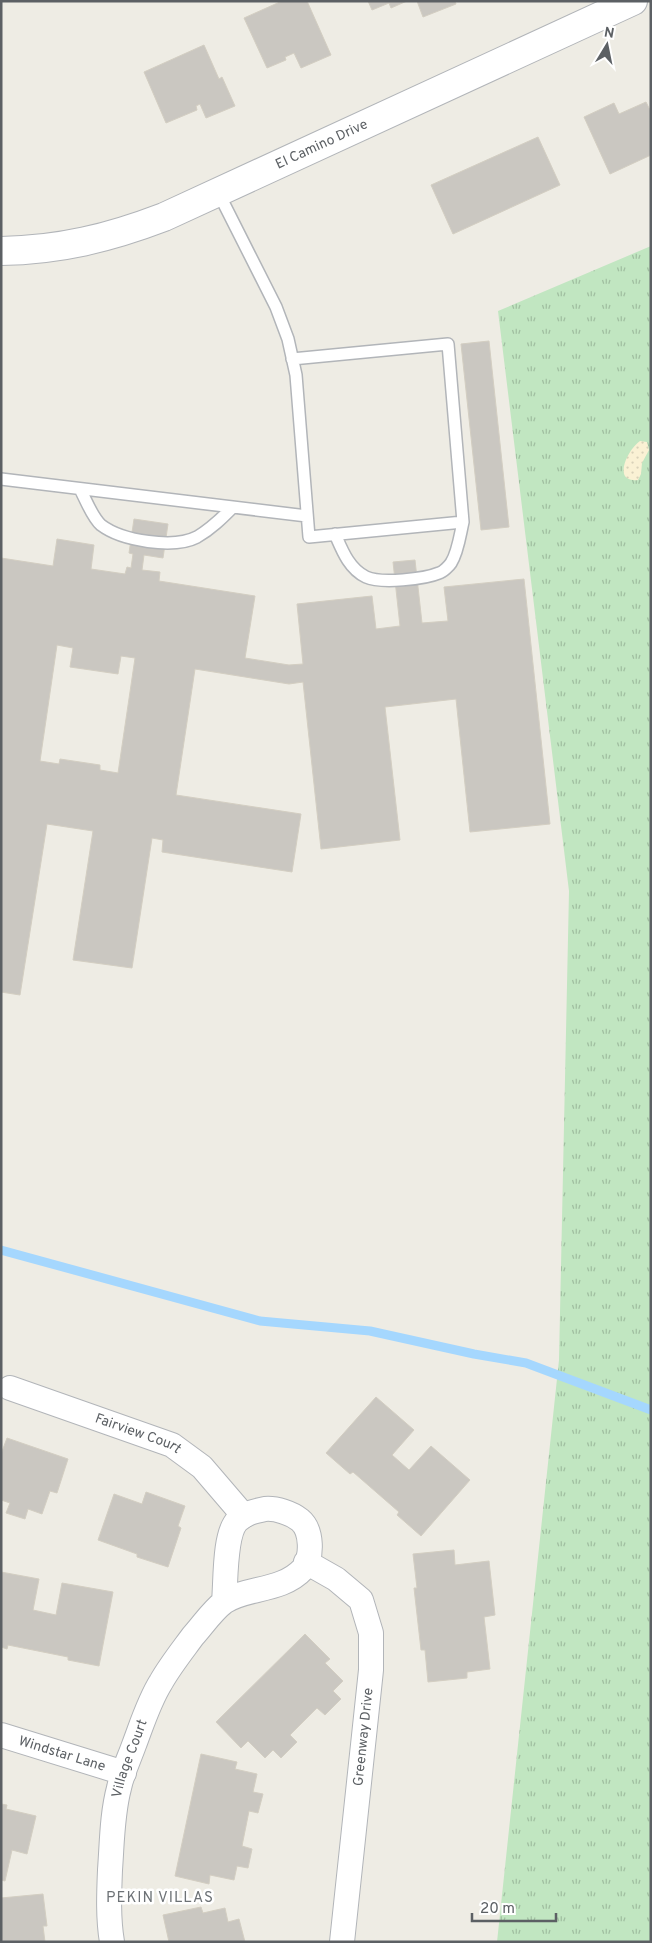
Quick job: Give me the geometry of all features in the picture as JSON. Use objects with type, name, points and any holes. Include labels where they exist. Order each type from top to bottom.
[{"type":"street","name":"El Camino Drive","points":[[1,251],[56,248],[87,242],[139,227],[633,1]]},
{"type":"street","name":"Fairview Court","points":[[10,1388],[172,1445],[202,1467],[244,1516]]},
{"type":"street","points":[[224,1602],[225,1567],[229,1542],[236,1522],[250,1512],[268,1509],[286,1512],[301,1521],[307,1534],[310,1551],[306,1562]]},
{"type":"street","name":"Village Court","points":[[112,1942],[109,1891],[112,1835],[118,1788],[160,1684],[184,1648],[207,1619],[224,1602],[271,1587],[289,1579],[304,1568],[306,1562]]},
{"type":"street","name":"Greenway Drive","points":[[306,1562],[336,1579],[361,1600],[370,1633],[371,1670],[342,1942]]},
{"type":"street","name":"Windstar Lane","points":[[1,1735],[124,1772]]},
{"type":"lane","points":[[218,192],[276,307],[288,339],[302,438],[309,537],[463,522]]},
{"type":"lane","points":[[292,360],[448,344],[463,522],[451,563],[441,573],[380,581],[367,577],[355,569],[345,557],[334,534]]},
{"type":"lane","points":[[1,479],[307,516]]},
{"type":"lane","points":[[80,488],[100,524],[115,533],[168,544],[196,537],[212,527],[233,507]]},
{"type":"green space","points":[[651,246],[651,1942],[497,1942],[559,1360],[569,891],[498,311]]},
{"type":"sand","points":[[640,441],[647,442],[649,450],[642,463],[641,474],[638,480],[630,480],[625,476],[624,465],[635,445]]},
{"type":"building","points":[[282,1],[307,1],[331,55],[301,68],[294,53],[285,57],[286,60],[267,68],[244,18]]},
{"type":"building","points":[[368,1],[407,1],[391,8],[389,3],[372,10]]},
{"type":"building","points":[[417,1],[455,1],[456,4],[423,17]]},
{"type":"building","points":[[204,45],[219,79],[222,77],[235,106],[206,118],[200,104],[196,106],[197,110],[166,123],[144,72]]},
{"type":"building","points":[[646,102],[651,112],[651,155],[610,174],[584,117],[614,103],[619,114]]},
{"type":"building","points":[[538,137],[560,185],[453,234],[431,185]]},
{"type":"building","points":[[489,341],[509,527],[481,530],[461,344]]},
{"type":"building","points":[[134,519],[168,524],[163,558],[144,555],[142,570],[160,572],[159,581],[255,596],[245,658],[289,665],[303,664],[297,604],[372,596],[376,629],[400,626],[393,562],[415,560],[422,623],[448,621],[444,587],[524,579],[550,824],[470,832],[456,699],[385,707],[400,840],[321,849],[303,682],[289,684],[195,669],[176,795],[301,814],[292,872],[162,852],[163,840],[152,838],[132,968],[73,960],[93,831],[47,824],[20,995],[1,992],[1,558],[53,566],[57,539],[94,545],[91,569],[125,574],[127,567],[131,568],[133,554],[129,553]],"holes":[[[57,645],[73,648],[70,667],[118,674],[121,656],[135,658],[118,773],[100,770],[100,765],[60,759],[59,764],[40,761]]]},
{"type":"building","points":[[376,1397],[414,1430],[392,1455],[409,1470],[431,1446],[470,1480],[421,1536],[397,1515],[399,1512],[353,1472],[350,1474],[326,1453]]},
{"type":"building","points":[[7,1438],[68,1459],[57,1493],[50,1491],[42,1514],[28,1509],[25,1519],[6,1513],[10,1503],[1,1500],[1,1454]]},
{"type":"building","points":[[146,1492],[185,1506],[178,1526],[181,1528],[168,1567],[137,1557],[137,1554],[98,1540],[114,1494],[142,1504]]},
{"type":"building","points":[[454,1550],[455,1565],[489,1561],[495,1615],[484,1617],[490,1669],[467,1672],[467,1678],[428,1682],[425,1650],[421,1650],[414,1588],[417,1588],[413,1554]]},
{"type":"building","points":[[1,1572],[39,1579],[33,1610],[56,1615],[62,1583],[113,1592],[99,1666],[68,1660],[68,1657],[8,1645],[7,1649],[1,1647]]},
{"type":"building","points":[[305,1634],[330,1659],[325,1663],[343,1681],[333,1691],[341,1699],[325,1715],[317,1708],[290,1735],[297,1742],[281,1758],[273,1750],[265,1758],[248,1741],[241,1748],[216,1722]]},
{"type":"building","points":[[201,1754],[237,1762],[235,1769],[257,1774],[253,1792],[263,1794],[258,1813],[249,1811],[242,1846],[252,1849],[248,1868],[237,1866],[234,1880],[210,1875],[209,1884],[175,1876]]},
{"type":"building","points":[[1,1804],[7,1805],[6,1809],[36,1816],[27,1854],[12,1850],[5,1881],[1,1880]]},
{"type":"building","points":[[43,1894],[47,1926],[43,1926],[45,1942],[1,1942],[1,1898]]},
{"type":"building","points":[[201,1907],[203,1913],[225,1908],[228,1922],[239,1919],[245,1942],[169,1942],[163,1915]]},
{"type":"waterway","points":[[1,1250],[260,1321],[370,1331],[474,1354],[526,1363],[651,1410]]},
{"type":"district","name":"PEKIN VILLAS","points":[[160,1898]]}]
